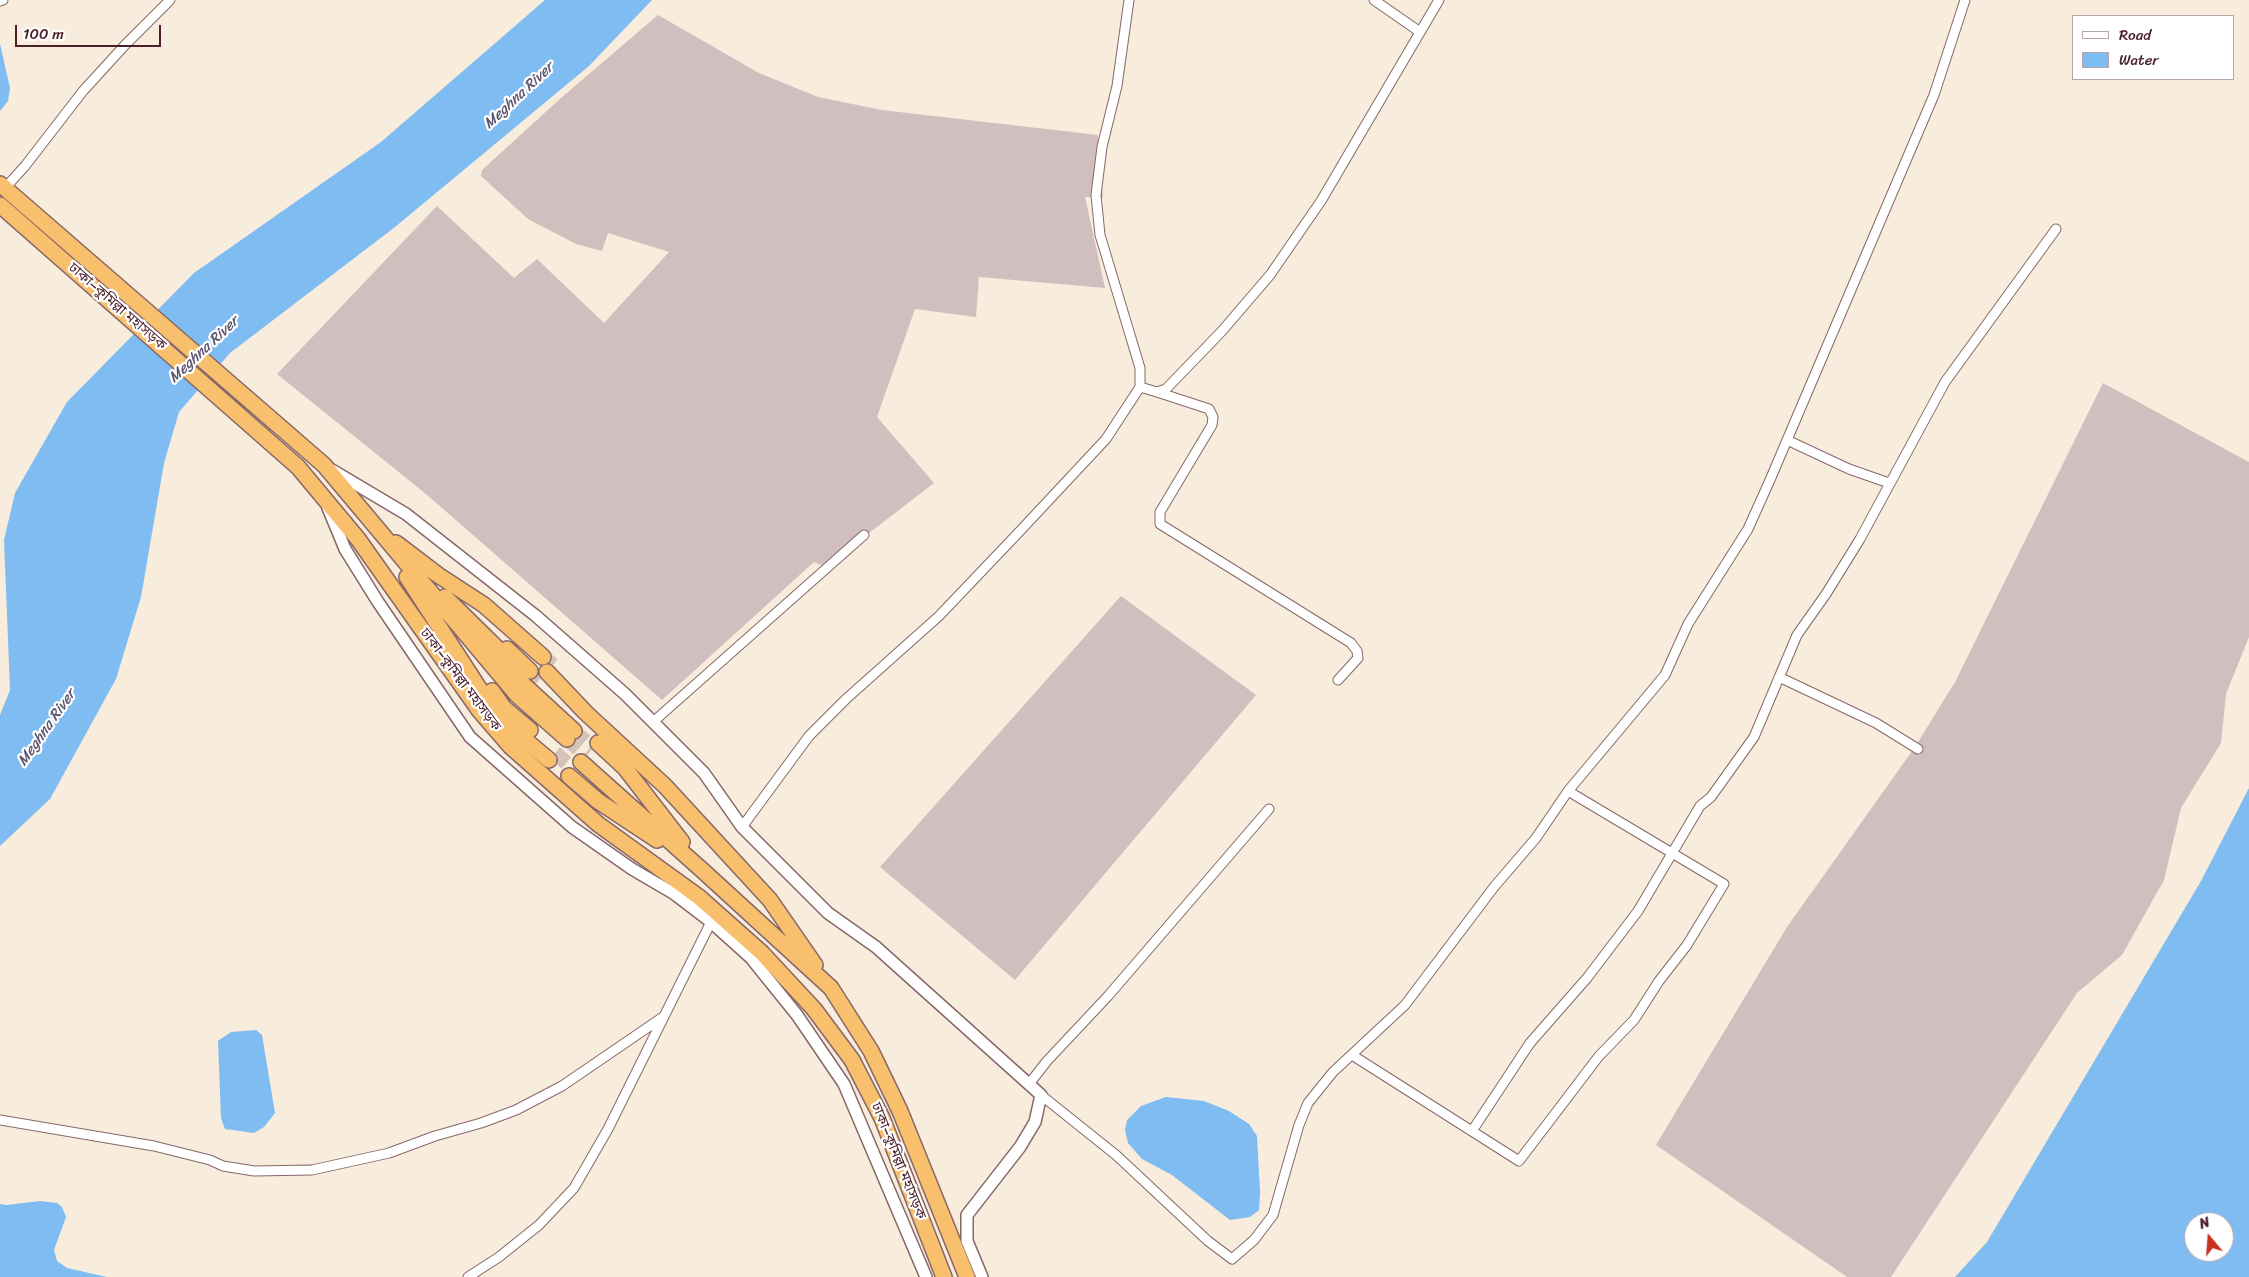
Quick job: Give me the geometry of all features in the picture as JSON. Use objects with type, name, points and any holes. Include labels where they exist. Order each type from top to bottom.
[{"type":"highway","name":"ঢাকা–কুমিল্লা মহাসড়ক","points":[[3,186],[89,272],[298,466],[358,539],[479,710],[511,746],[598,824],[699,897],[762,952],[814,1009],[852,1060],[882,1118],[944,1277]]},
{"type":"highway","name":"ঢাকা–কুমিল্লা মহাসড়ক","points":[[0,205],[89,272],[324,465],[510,701],[567,738],[665,786],[770,900],[831,988],[871,1051],[900,1111],[967,1277]]},
{"type":"highway","name":"ঢাকা–কুমিল্লা মহাসড়ক","points":[[373,526],[438,575],[542,668],[567,738]]},
{"type":"highway","name":"ঢাকা–কুমিল্লা মহাসড়ক","points":[[373,526],[530,681],[567,738]]},
{"type":"highway","name":"ঢাকা–কুমিল্লা মহাসড়ক","points":[[702,870],[626,768],[584,759],[702,870],[831,988]]},
{"type":"street","points":[[3,186],[25,166],[83,91],[170,0]]},
{"type":"street","points":[[742,827],[809,736],[846,698],[939,616],[1014,538],[1106,439],[1140,386],[1140,368],[1100,234],[1096,195],[1102,147],[1117,86],[1129,0]]},
{"type":"street","points":[[1374,0],[1420,32]]},
{"type":"street","points":[[1157,392],[1166,390],[1222,331],[1270,275],[1320,201],[1439,0]]},
{"type":"street","points":[[324,465],[406,514],[536,616],[625,694],[704,773],[742,827],[828,912],[876,947],[1041,1095],[1116,1155],[1208,1240],[1232,1259],[1254,1240],[1273,1215],[1299,1125],[1308,1103],[1334,1072],[1405,1005],[1494,887],[1536,838],[1568,791],[1665,675],[1688,624],[1748,529],[1934,95],[1965,0]]},
{"type":"street","points":[[1472,1132],[1530,1043],[1587,978],[1638,912],[1700,806],[1711,797],[1754,737],[1797,635],[1826,594],[1855,547],[1945,382],[2056,229]]},
{"type":"street","points":[[1140,386],[1210,409],[1213,417],[1212,425],[1160,512],[1160,524],[1351,643],[1358,651],[1358,658],[1338,680]]},
{"type":"street","points":[[1787,440],[1889,484]]},
{"type":"street","points":[[323,495],[345,549],[470,737],[572,827],[632,870],[674,893],[711,922],[751,958],[774,985],[819,1045],[844,1084],[926,1277]]},
{"type":"street","points":[[653,722],[864,535]]},
{"type":"street","points":[[1779,677],[1876,723],[1918,749]]},
{"type":"street","points":[[1352,1055],[1519,1161],[1599,1056],[1634,1020],[1660,981],[1688,945],[1724,884],[1568,791]]},
{"type":"street","points":[[1029,1084],[1047,1061],[1108,996],[1269,809]]},
{"type":"street","points":[[468,1277],[499,1257],[539,1225],[574,1188],[608,1129],[711,922]]},
{"type":"street","points":[[0,1120],[154,1146],[210,1160],[223,1166],[254,1171],[312,1170],[390,1153],[434,1136],[481,1123],[516,1110],[562,1086],[663,1017]]},
{"type":"street","points":[[982,1277],[967,1241],[967,1215],[1020,1147],[1034,1122],[1041,1095]]},
{"type":"shaded area","points":[[658,15],[759,73],[818,97],[882,110],[1098,135],[1103,198],[1085,197],[1105,288],[979,277],[976,317],[915,309],[877,417],[934,483],[825,567],[814,562],[662,700],[426,494],[277,374],[437,206],[514,278],[537,259],[604,323],[669,252],[608,233],[602,251],[576,244],[528,219],[481,176],[482,170],[561,98]]},
{"type":"shaded area","points":[[2103,383],[2249,462],[2249,637],[2226,694],[2221,743],[2181,808],[2164,880],[2122,955],[2077,993],[1891,1277],[1847,1277],[1656,1145],[1787,927],[1915,747],[1955,682]]},
{"type":"shaded area","points":[[1121,596],[1256,695],[1015,980],[880,867]]},
{"type":"water","name":"Meghna River","points":[[545,0],[652,0],[589,66],[395,227],[230,353],[179,412],[164,463],[141,597],[116,679],[50,799],[0,846],[0,715],[10,690],[4,540],[15,493],[67,402],[194,273],[381,142]]},
{"type":"water","points":[[0,44],[10,88],[8,101],[0,111]]},
{"type":"water","points":[[2249,788],[2249,1277],[1955,1277],[1987,1242],[2201,881]]},
{"type":"water","points":[[256,1030],[262,1035],[275,1113],[264,1127],[254,1133],[225,1129],[221,1118],[218,1041],[231,1032]]},
{"type":"water","points":[[1166,1097],[1204,1101],[1229,1111],[1249,1124],[1257,1136],[1260,1192],[1259,1210],[1250,1217],[1230,1220],[1172,1175],[1142,1159],[1128,1143],[1125,1130],[1127,1120],[1141,1106]]},
{"type":"water","points":[[40,1201],[57,1203],[62,1207],[66,1217],[54,1250],[57,1261],[67,1268],[107,1277],[0,1277],[0,1204],[7,1205]]},
{"type":"tunnel","points":[[543,657],[553,665]]},
{"type":"tunnel","points":[[530,671],[540,679]]},
{"type":"tunnel","points":[[574,731],[593,748]]},
{"type":"tunnel","points":[[567,739],[586,756]]},
{"type":"tunnel","points":[[555,753],[575,770]]}]
